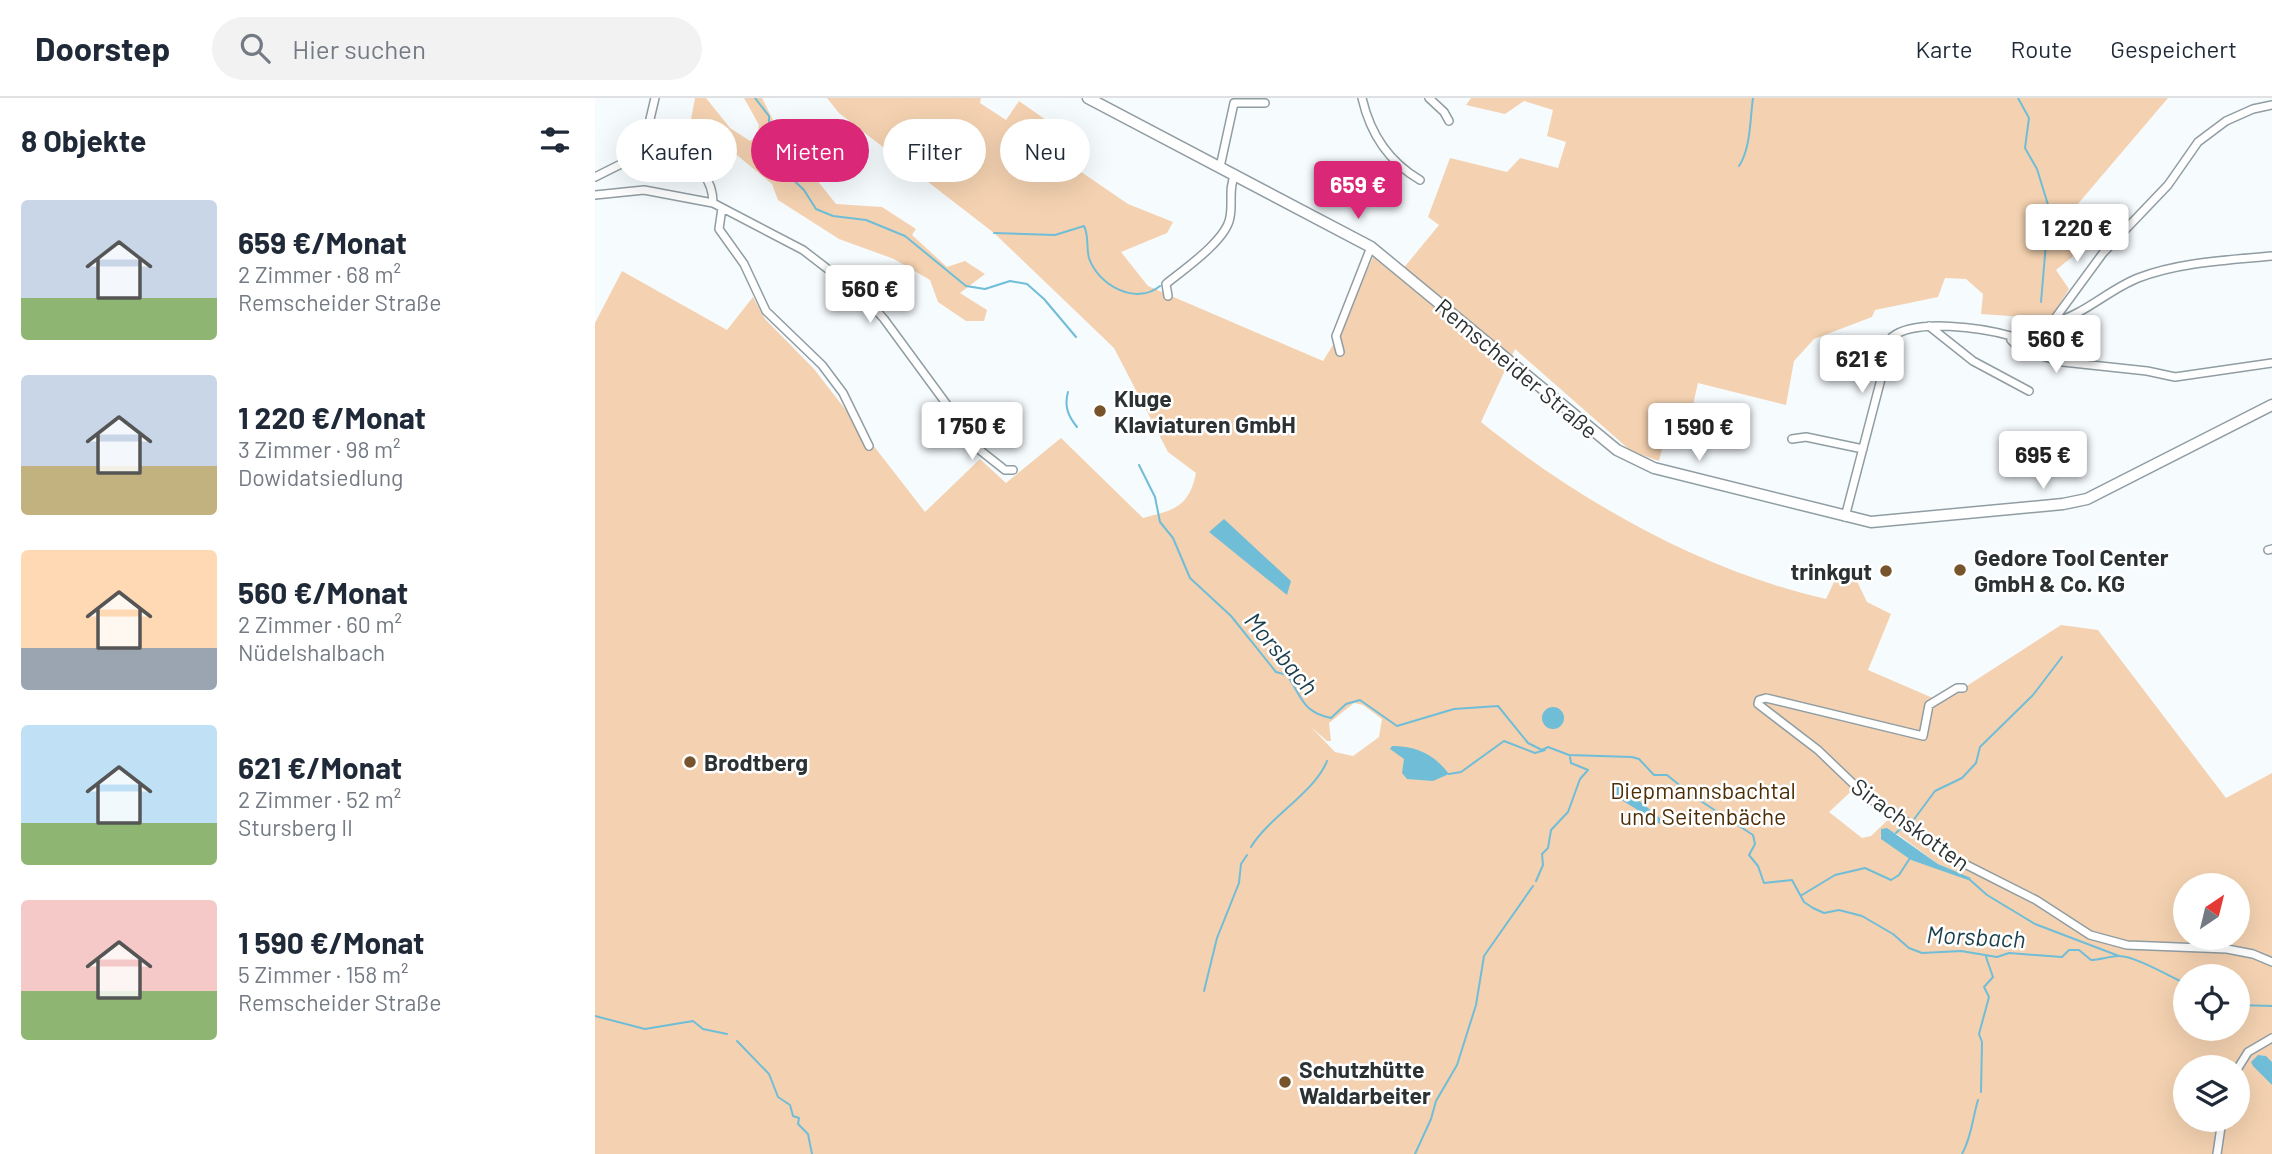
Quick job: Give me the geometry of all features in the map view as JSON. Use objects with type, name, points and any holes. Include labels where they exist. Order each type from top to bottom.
[{"type":"main road","name":"Remscheider Straße","points":[[1088,98],[1371,247],[1623,454],[1654,468],[1845,517],[1898,522],[2063,505],[2087,499],[2272,405]]},
{"type":"street","points":[[650,119],[655,98]]},
{"type":"street","points":[[1362,98],[1370,126],[1386,151],[1406,172],[1420,180]]},
{"type":"street","points":[[1429,98],[1444,112],[1449,121]]},
{"type":"street","points":[[1220,167],[1234,103],[1265,103]]},
{"type":"street","points":[[1845,517],[1892,337],[1907,328],[1929,326],[1949,326],[2011,336],[2018,331],[2044,330],[2103,253],[2168,185],[2198,142],[2226,121],[2252,109],[2272,105]]},
{"type":"street","points":[[595,177],[616,166]]},
{"type":"street","points":[[1168,296],[1166,284],[1203,255],[1230,220],[1230,183],[1235,174]]},
{"type":"street","points":[[709,182],[713,203]]},
{"type":"street","points":[[595,195],[644,190],[713,203],[795,245],[864,297],[884,319],[981,451],[1005,470],[1013,470]]},
{"type":"street","points":[[722,208],[719,229],[744,264],[761,304],[782,330],[822,365],[843,393],[869,446]]},
{"type":"street","points":[[1341,352],[1336,337],[1371,247]]},
{"type":"street","points":[[2052,323],[2066,320],[2123,285],[2151,274],[2272,256]]},
{"type":"street","points":[[1929,326],[1973,361],[2029,391]]},
{"type":"street","points":[[2011,336],[2011,340],[2021,350],[2046,358],[2175,377],[2272,363]]},
{"type":"street","points":[[1792,439],[1806,436],[1863,449]]},
{"type":"street","name":"Sirachskotten","points":[[1963,688],[1957,688],[1929,705],[1923,736],[1766,698],[1759,700],[1758,704],[1818,750],[1867,797],[1907,822],[1945,854],[2036,900],[2090,935],[2127,945],[2227,949],[2253,954],[2272,962]]},
{"type":"street","points":[[2246,1055],[2272,1038]]},
{"type":"street","points":[[2217,1154],[2220,1132]]},
{"type":"green space","points":[[695,98],[706,98],[723,119],[691,119]]},
{"type":"green space","points":[[744,98],[762,98],[772,119],[756,119]]},
{"type":"green space","name":"Diepmannsbachtal und Seitenbäche","points":[[827,98],[981,98],[980,103],[1004,119],[1000,119],[1000,182],[1090,182],[1090,178],[1128,204],[1173,222],[1167,233],[1121,252],[1148,286],[1323,361],[1336,340],[1373,257],[1397,276],[1439,225],[1428,217],[1450,158],[1507,172],[1520,158],[1558,168],[1566,142],[1547,136],[1553,110],[1524,101],[1505,114],[1466,105],[1471,98],[2168,98],[2060,225],[2077,253],[2056,270],[2069,289],[2050,319],[1981,314],[1983,294],[1966,279],[1945,278],[1938,297],[1875,310],[1872,317],[1814,339],[1794,361],[1786,405],[1698,383],[1689,422],[1670,419],[1659,461],[1631,451],[1515,349],[1481,422],[1559,479],[1644,530],[1688,552],[1780,587],[1826,599],[1840,569],[1855,577],[1867,602],[1891,614],[1868,670],[1942,702],[2061,625],[2098,630],[2226,798],[2272,773],[2272,1154],[595,1154],[595,323],[622,271],[727,330],[753,297],[765,319],[814,369],[925,512],[980,459],[1006,483],[1061,438],[1143,518],[1163,513],[1184,501],[1196,473],[1168,452],[1114,348],[994,233],[928,182],[986,182],[986,119],[883,119],[883,147],[869,136],[869,119],[847,119]],"holes":[[[1354,703],[1363,705],[1382,719],[1379,737],[1353,756],[1335,752],[1311,727],[1327,741],[1331,741],[1329,723]],[[1857,786],[1893,815],[1871,836],[1862,838],[1829,812]],[[1896,833],[1938,864],[1970,879],[1911,860],[1880,836]]]},
{"type":"green space","points":[[1019,101],[1045,119],[1007,119]]},
{"type":"green space","points":[[737,133],[751,140],[751,167],[737,155]]},
{"type":"green space","points":[[770,182],[818,182],[836,204],[882,207],[916,229],[912,235],[947,267],[965,261],[985,274],[960,293],[987,310],[984,321],[966,321],[938,302],[930,280],[894,259],[839,239],[778,200]]},
{"type":"water","points":[[1224,519],[1291,581],[1287,595],[1209,532]]},
{"type":"water","points":[[1553,707],[1561,710],[1564,718],[1561,726],[1553,729],[1545,726],[1542,718],[1545,710]]},
{"type":"water","points":[[1392,746],[1424,752],[1449,774],[1433,781],[1407,779],[1402,773],[1404,759],[1390,749]]},
{"type":"water","points":[[1620,781],[1625,789],[1660,818],[1660,824],[1612,794],[1611,787]]},
{"type":"water","points":[[1887,828],[1938,864],[1971,878],[1968,880],[1911,860],[1881,839],[1881,829]]},
{"type":"water","points":[[2258,1055],[2266,1056],[2272,1062],[2272,1085],[2251,1062]]},
{"type":"waterway","name":"Morsbach","points":[[755,98],[769,116],[769,157],[804,190],[816,209],[833,216],[866,220],[905,236],[966,286],[985,289],[1010,281],[1027,284],[1044,299],[1076,337]]},
{"type":"waterway","points":[[1739,166],[1748,142],[1753,98]]},
{"type":"waterway","points":[[2018,98],[2029,118],[2025,148],[2037,169],[2049,208],[2041,302]]},
{"type":"waterway","points":[[994,233],[1055,235],[1084,226],[1089,258],[1094,268],[1109,284],[1119,290],[1140,294],[1160,286]]},
{"type":"waterway","name":"Morsbach","points":[[1068,392],[1068,411],[1077,427]]},
{"type":"waterway","name":"Morsbach","points":[[1139,465],[1155,497],[1160,522],[1173,538],[1190,578],[1231,616],[1276,672],[1287,675],[1308,708],[1314,712],[1331,718],[1346,704],[1360,700],[1397,726],[1454,709],[1498,706],[1528,743],[1542,750],[1548,747],[1569,755],[1632,757],[1639,759],[1654,775],[1667,775],[1693,796],[1753,835],[1755,844],[1749,855],[1758,866],[1764,883],[1792,880],[1804,902],[1813,908],[1824,913],[1839,910],[1862,916],[1893,934],[1909,948],[1922,953],[1961,951],[1997,957],[2009,953],[2062,957],[2069,950],[2079,950],[2091,960],[2119,956],[2134,959],[2173,977]]},
{"type":"waterway","points":[[1912,822],[1935,791],[1962,778],[1976,763],[1980,747],[2033,695],[2062,657]]},
{"type":"waterway","points":[[1449,774],[1461,772],[1504,741],[1535,753],[1545,750]]},
{"type":"waterway","points":[[1536,881],[1543,865],[1542,854],[1548,848],[1551,830],[1568,812],[1580,779],[1588,770],[1571,763],[1570,757]]},
{"type":"waterway","points":[[1251,847],[1268,826],[1312,783],[1327,761]]},
{"type":"waterway","points":[[1896,833],[1904,825]]},
{"type":"waterway","points":[[1204,991],[1217,938],[1239,883],[1241,864],[1247,855]]},
{"type":"waterway","points":[[1802,895],[1835,875],[1865,868],[1891,880],[1899,875],[1910,858]]},
{"type":"waterway","points":[[1969,879],[1987,895],[2035,924],[2119,956]]},
{"type":"waterway","points":[[1415,1154],[1436,1101],[1457,1065],[1476,1005],[1484,956],[1533,886]]},
{"type":"waterway","points":[[1981,1092],[1982,1042],[1979,1034],[1989,997],[1984,987],[1993,977],[1986,957]]},
{"type":"waterway","name":"Morsbach","points":[[2250,1005],[2272,1006]]},
{"type":"waterway","points":[[595,1016],[645,1029],[693,1021],[703,1029],[727,1034]]},
{"type":"waterway","points":[[737,1041],[769,1074],[778,1097],[790,1105],[793,1116],[799,1118],[798,1124],[808,1134],[812,1154]]},
{"type":"waterway","points":[[1962,1154],[1978,1100]]},
{"type":"place","name":"Kluge Klaviaturen GmbH","points":[[1100,411]]},
{"type":"place","name":"Gedore Tool Center GmbH & Co. KG","points":[[1960,570]]},
{"type":"place","name":"trinkgut","points":[[1886,571]]},
{"type":"place","name":"Brodtberg","points":[[690,762]]},
{"type":"place","name":"Schutzhütte Waldarbeiter","points":[[1285,1082]]}]
